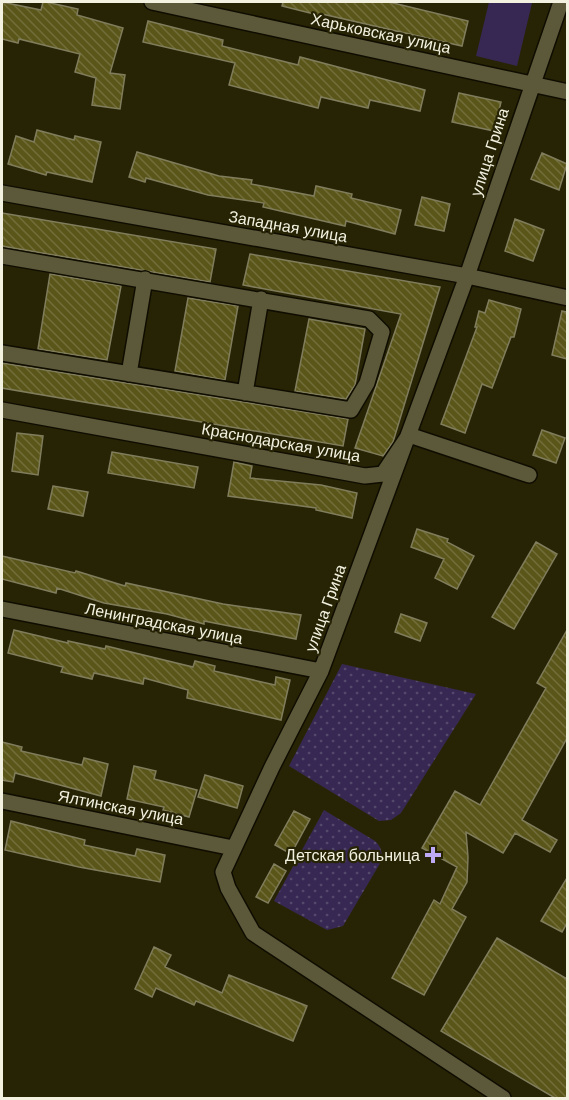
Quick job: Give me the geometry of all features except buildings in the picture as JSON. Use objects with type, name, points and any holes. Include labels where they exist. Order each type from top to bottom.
[{"type":"street","name":"Харьковская улица","points":[[152,2],[567,92]]},
{"type":"street","name":"улица Грина","points":[[503,1098],[253,933],[228,888],[223,872],[321,671],[467,276],[561,2]]},
{"type":"street","name":"Западная улица","points":[[2,193],[467,276],[567,298]]},
{"type":"street","points":[[2,254],[261,298],[369,319],[382,332],[368,383],[351,410],[2,353]]},
{"type":"street","points":[[129,374],[145,279]]},
{"type":"street","points":[[245,393],[261,298]]},
{"type":"street","name":"Краснодарская улица","points":[[2,410],[365,476],[383,474],[408,435]]},
{"type":"street","points":[[408,435],[530,475]]},
{"type":"street","name":"Ленинградская улица","points":[[2,609],[321,671]]},
{"type":"street","name":"Ялтинская улица","points":[[2,801],[234,848]]},
{"type":"shaded area","points":[[489,2],[532,3],[517,66],[476,56]]},
{"type":"shaded area","points":[[342,664],[476,694],[401,813],[391,820],[379,821],[289,766]]},
{"type":"shaded area","points":[[324,810],[375,841],[380,847],[382,857],[343,926],[327,930],[274,901]]},
{"type":"place","name":"Детская больница","points":[[433,855]]}]
